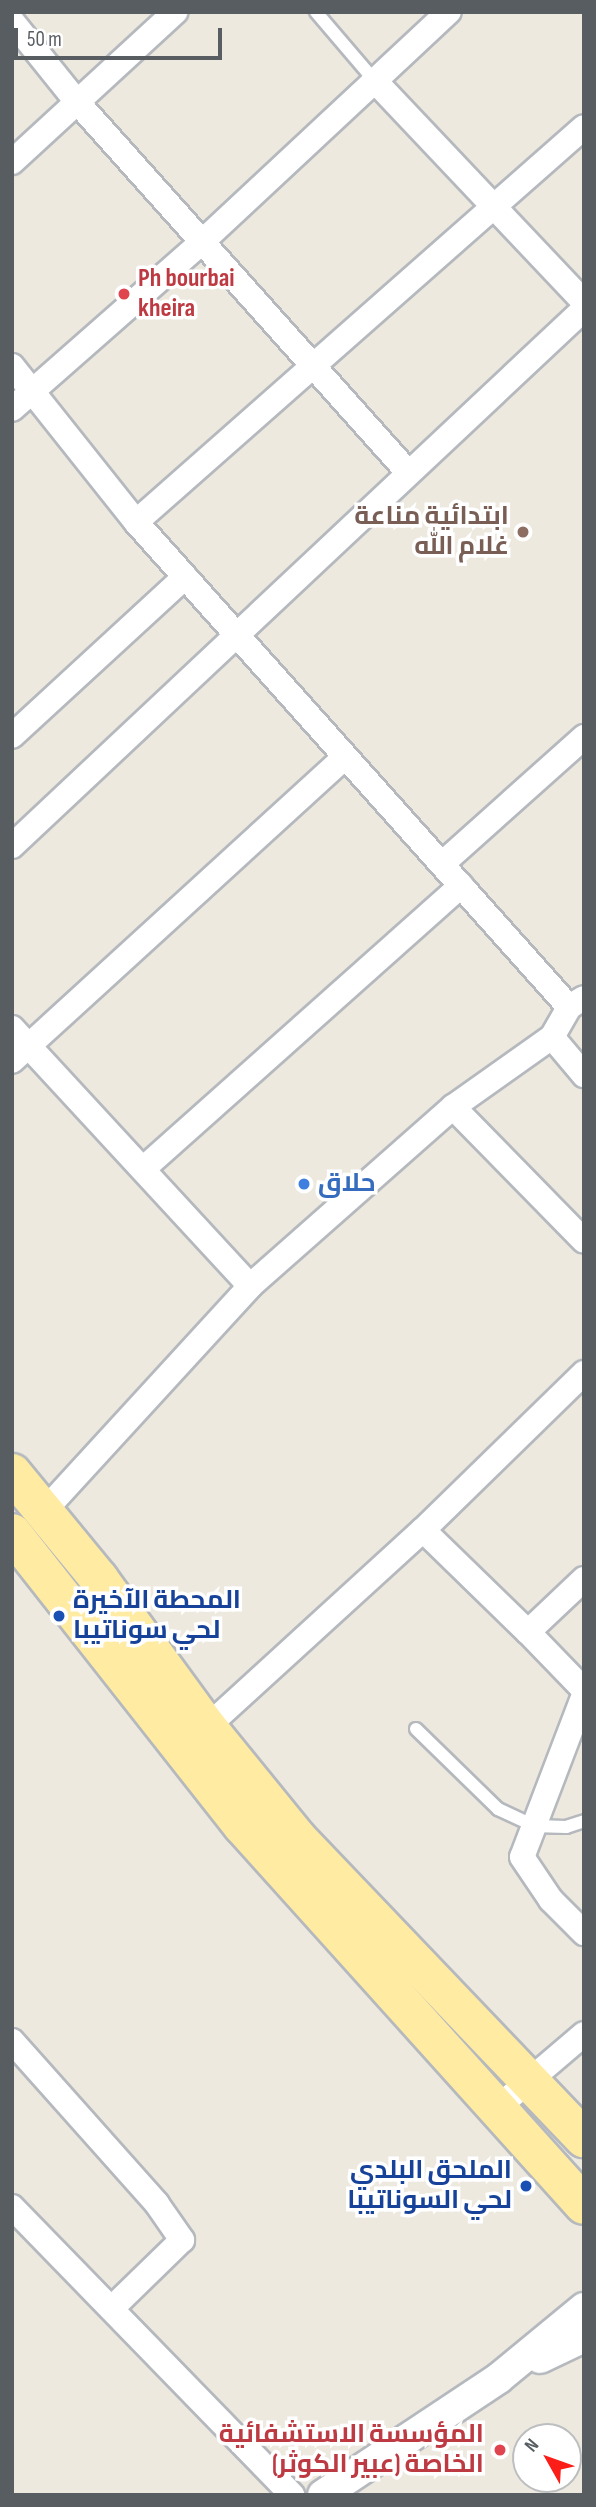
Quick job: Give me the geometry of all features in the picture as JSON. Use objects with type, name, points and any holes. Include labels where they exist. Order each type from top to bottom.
[{"type":"main road","points":[[12,1473],[46,1510],[207,1727],[298,1839],[584,2138]]},
{"type":"main road","points":[[13,1535],[242,1825],[584,2205]]},
{"type":"street","points":[[12,162],[175,12]]},
{"type":"street","points":[[12,409],[203,241],[449,12]]},
{"type":"street","points":[[12,21],[78,103],[203,241],[310,366],[409,473]]},
{"type":"street","points":[[374,80],[584,302]]},
{"type":"street","points":[[136,522],[584,127]]},
{"type":"street","points":[[12,846],[584,309]]},
{"type":"street","points":[[12,366],[33,389],[136,522],[461,886],[576,1002],[552,1037],[453,1107],[250,1286],[46,1510],[13,1535]]},
{"type":"street","points":[[12,736],[185,577]]},
{"type":"street","points":[[442,864],[584,737]]},
{"type":"street","points":[[21,1053],[345,757]]},
{"type":"street","points":[[143,1170],[461,886]]},
{"type":"street","points":[[12,1028],[21,1053],[143,1170],[250,1286]]},
{"type":"street","points":[[552,1037],[584,1075]]},
{"type":"street","points":[[453,1107],[584,1241]]},
{"type":"street","points":[[207,1727],[423,1530],[584,1373]]},
{"type":"street","points":[[423,1530],[528,1632],[584,1693],[522,1857],[551,1900],[584,1933]]},
{"type":"street","points":[[528,1632],[584,1579]]},
{"type":"street","points":[[498,2108],[584,2034]]},
{"type":"street","points":[[12,2041],[157,2204],[182,2240],[112,2308]]},
{"type":"street","points":[[12,2207],[292,2495]]},
{"type":"street","points":[[323,2495],[499,2378],[584,2308]]},
{"type":"street","points":[[499,2378],[584,2337]]},
{"type":"lane","points":[[316,12],[374,80]]},
{"type":"lane","points":[[416,1729],[498,1809],[534,1826],[566,1827],[584,1821]]},
{"type":"place","name":"Ph bourbai kheira","points":[[124,294]]},
{"type":"place","name":"ابتدائية مناعة غلام الله","points":[[523,532]]},
{"type":"place","name":"حلاق","points":[[304,1184]]},
{"type":"place","name":"المحطة الآخيرة لحي سوناتيبا","points":[[59,1616]]},
{"type":"place","name":"الملحق البلدي لحي السوناتيبا","points":[[526,2186]]},
{"type":"place","name":"المؤسسة الاستشفائية الخاصة (عبير الكوثر)","points":[[500,2450]]}]
